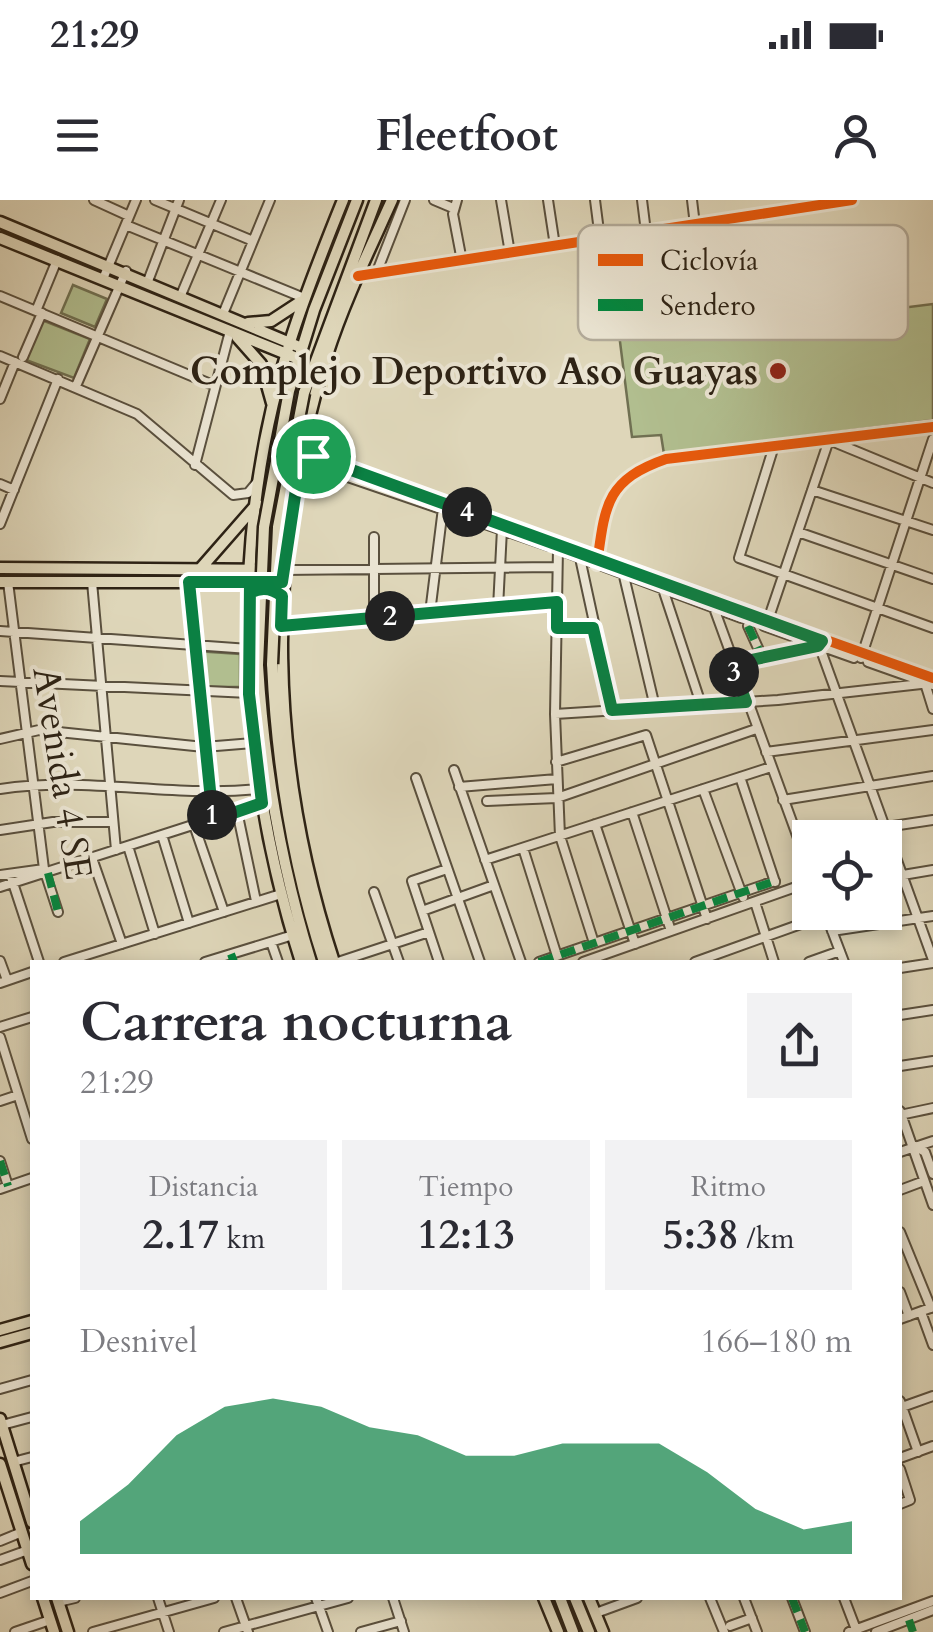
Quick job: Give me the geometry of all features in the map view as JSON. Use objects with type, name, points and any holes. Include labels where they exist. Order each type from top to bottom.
[{"type":"main road","points":[[300,960],[280,894],[253,743],[249,694],[251,568],[271,419],[289,344],[343,200]]},
{"type":"main road","points":[[310,960],[286,874],[262,731],[258,665],[264,527],[289,391],[314,310],[357,200]]},
{"type":"main road","points":[[323,960],[294,860],[282,794],[272,664],[278,527],[304,393],[317,348],[376,200]]},
{"type":"main road","points":[[335,960],[318,914],[292,792],[281,626],[282,576],[298,460],[311,408],[358,276],[392,200]]},
{"type":"main road","points":[[0,222],[181,294],[301,353]]},
{"type":"main road","points":[[0,238],[230,331],[289,344]]},
{"type":"main road","points":[[244,323],[284,316],[304,298]]},
{"type":"main road","points":[[289,344],[314,310]]},
{"type":"main road","points":[[230,331],[262,364],[271,391],[271,419]]},
{"type":"main road","points":[[311,408],[317,348]]},
{"type":"main road","points":[[201,568],[258,503]]},
{"type":"main road","points":[[253,551],[272,558],[284,554]]},
{"type":"main road","points":[[0,568],[251,568],[282,576]]},
{"type":"main road","points":[[250,588],[282,576]]},
{"type":"main road","points":[[4,582],[189,582],[266,589],[282,596]]},
{"type":"main road","points":[[271,848],[286,874]]},
{"type":"main road","points":[[0,1330],[30,1322]]},
{"type":"main road","points":[[0,1342],[30,1334]]},
{"type":"main road","points":[[1,1422],[28,1494]]},
{"type":"main road","points":[[0,1466],[6,1503],[30,1557]]},
{"type":"main road","points":[[44,1600],[54,1632]]},
{"type":"main road","points":[[58,1600],[68,1632]]},
{"type":"main road","points":[[545,1600],[558,1632]]},
{"type":"main road","points":[[561,1600],[574,1632]]},
{"type":"main road","points":[[576,1600],[589,1632]]},
{"type":"main road","points":[[590,1600],[603,1632]]},
{"type":"street","points":[[94,200],[163,241],[304,298]]},
{"type":"street","points":[[103,279],[136,200]]},
{"type":"street","points":[[155,200],[178,204],[253,241]]},
{"type":"street","points":[[181,294],[221,200]]},
{"type":"street","points":[[223,314],[270,200]]},
{"type":"street","points":[[376,274],[405,200]]},
{"type":"street","points":[[434,200],[455,204],[462,261]]},
{"type":"street","points":[[501,200],[510,253]]},
{"type":"street","points":[[548,200],[555,246]]},
{"type":"street","points":[[594,200],[598,225]]},
{"type":"street","points":[[642,200],[645,225]]},
{"type":"street","points":[[692,200],[695,224]]},
{"type":"street","points":[[689,225],[788,205],[852,200]]},
{"type":"street","points":[[148,281],[178,204]]},
{"type":"street","points":[[358,276],[578,242]]},
{"type":"street","points":[[0,399],[39,312],[57,260]]},
{"type":"street","points":[[76,386],[126,272]]},
{"type":"street","points":[[0,296],[213,386]]},
{"type":"street","points":[[196,465],[230,331]]},
{"type":"street","points":[[0,356],[19,359],[137,414],[233,495],[248,493],[261,478]]},
{"type":"street","points":[[0,524],[58,379]]},
{"type":"street","points":[[597,562],[607,510],[624,476],[666,459],[933,426]]},
{"type":"street","points":[[304,436],[313,456],[356,476]]},
{"type":"street","points":[[861,658],[933,439]]},
{"type":"street","points":[[829,440],[933,483]]},
{"type":"street","points":[[766,624],[829,440]]},
{"type":"street","points":[[774,446],[739,558],[933,628]]},
{"type":"street","points":[[298,460],[356,476],[928,680]]},
{"type":"street","points":[[0,484],[14,490]]},
{"type":"street","points":[[812,490],[933,530]]},
{"type":"street","points":[[430,613],[444,507]]},
{"type":"street","points":[[498,608],[502,528]]},
{"type":"street","points":[[798,532],[933,579]]},
{"type":"street","points":[[518,533],[597,562]]},
{"type":"street","points":[[374,537],[374,618]]},
{"type":"street","points":[[558,550],[555,714],[560,836],[594,943]]},
{"type":"street","points":[[580,558],[612,710]]},
{"type":"street","points":[[282,576],[296,571],[557,567]]},
{"type":"street","points":[[623,572],[655,707]]},
{"type":"street","name":"Avenida 4 SE","points":[[4,582],[38,824],[58,912]]},
{"type":"street","points":[[92,582],[116,850]]},
{"type":"street","points":[[189,582],[213,820]]},
{"type":"street","points":[[661,585],[701,704]]},
{"type":"street","points":[[281,626],[557,602]]},
{"type":"street","points":[[714,606],[792,824]]},
{"type":"street","points":[[748,626],[763,659]]},
{"type":"street","points":[[557,628],[593,628]]},
{"type":"street","points":[[0,631],[249,650]]},
{"type":"street","points":[[732,664],[820,644]]},
{"type":"street","points":[[820,644],[882,820]]},
{"type":"street","points":[[555,714],[835,694],[928,680]]},
{"type":"street","points":[[928,680],[933,708]]},
{"type":"street","points":[[0,681],[249,694]]},
{"type":"street","points":[[487,802],[557,798],[756,729]]},
{"type":"street","points":[[0,739],[39,730],[204,747],[253,743]]},
{"type":"street","points":[[766,752],[933,730]]},
{"type":"street","points":[[556,762],[646,735],[707,919]]},
{"type":"street","points":[[486,860],[770,767]]},
{"type":"street","points":[[454,770],[520,960]]},
{"type":"street","points":[[783,800],[933,776]]},
{"type":"street","points":[[740,777],[779,893]]},
{"type":"street","points":[[416,778],[479,960]]},
{"type":"street","points":[[460,786],[557,779]]},
{"type":"street","points":[[0,788],[33,784],[110,785],[210,794],[259,788]]},
{"type":"street","points":[[703,789],[742,892],[773,960]]},
{"type":"street","points":[[0,888],[8,878],[92,858],[262,803]]},
{"type":"street","points":[[237,812],[256,901]]},
{"type":"street","points":[[632,812],[671,931]]},
{"type":"street","points":[[902,825],[933,820]]},
{"type":"street","points":[[0,830],[38,824],[113,822]]},
{"type":"street","points":[[596,824],[635,944]]},
{"type":"street","points":[[194,826],[224,912]]},
{"type":"street","points":[[162,836],[190,923]]},
{"type":"street","points":[[128,846],[155,934]]},
{"type":"street","points":[[523,848],[557,956]]},
{"type":"street","points":[[92,858],[122,944]]},
{"type":"street","points":[[438,960],[412,880],[448,869]]},
{"type":"street","points":[[902,968],[933,962],[903,874],[933,870]]},
{"type":"street","points":[[8,878],[38,960]]},
{"type":"street","points":[[545,960],[775,881]]},
{"type":"street","points":[[422,910],[494,885]]},
{"type":"street","points":[[589,960],[792,888]]},
{"type":"street","points":[[374,892],[398,960]]},
{"type":"street","points":[[70,960],[280,894]]},
{"type":"street","points":[[843,960],[832,931],[933,916]]},
{"type":"street","points":[[700,960],[792,927]]},
{"type":"street","points":[[342,960],[429,932]]},
{"type":"street","points":[[232,958],[292,935]]},
{"type":"street","points":[[271,942],[277,960]]},
{"type":"street","points":[[619,950],[623,960]]},
{"type":"street","points":[[815,960],[840,951]]},
{"type":"street","points":[[0,961],[3,982],[30,973]]},
{"type":"street","points":[[902,1015],[933,1010]]},
{"type":"street","points":[[0,1027],[30,1018]]},
{"type":"street","points":[[0,1037],[30,1133]]},
{"type":"street","points":[[902,1066],[933,1061]]},
{"type":"street","points":[[0,1101],[18,1095]]},
{"type":"street","points":[[902,1113],[933,1108]]},
{"type":"street","points":[[902,1117],[916,1146],[925,1152],[933,1174]]},
{"type":"street","points":[[902,1151],[933,1141]]},
{"type":"street","points":[[916,1146],[914,1156],[933,1206]]},
{"type":"street","points":[[0,1161],[4,1187],[30,1179]]},
{"type":"street","points":[[902,1189],[924,1181]]},
{"type":"street","points":[[902,1237],[932,1308],[905,1318]]},
{"type":"street","points":[[921,1312],[933,1345]]},
{"type":"street","points":[[0,1389],[30,1381]]},
{"type":"street","points":[[902,1404],[933,1396]]},
{"type":"street","points":[[902,1407],[918,1452]]},
{"type":"street","points":[[1,1422],[30,1417]]},
{"type":"street","points":[[902,1457],[933,1446]]},
{"type":"street","points":[[14,1462],[30,1458]]},
{"type":"street","points":[[902,1475],[910,1500],[902,1503]]},
{"type":"street","points":[[0,1541],[22,1532]]},
{"type":"street","points":[[0,1560],[28,1550]]},
{"type":"street","points":[[0,1593],[30,1582]]},
{"type":"street","points":[[159,1600],[169,1632]]},
{"type":"street","points":[[93,1632],[207,1600]]},
{"type":"street","points":[[237,1600],[246,1629]]},
{"type":"street","points":[[394,1600],[404,1632]]},
{"type":"street","points":[[596,1613],[632,1600]]},
{"type":"street","points":[[711,1600],[727,1629],[752,1618]]},
{"type":"street","points":[[745,1600],[757,1632]]},
{"type":"street","points":[[793,1600],[805,1632]]},
{"type":"street","points":[[845,1600],[854,1631],[933,1601]]},
{"type":"street","points":[[224,1632],[246,1629],[318,1602],[328,1632]]},
{"type":"street","points":[[876,1632],[933,1610]]},
{"type":"street","points":[[15,1632],[50,1620]]},
{"type":"street","points":[[908,1620],[913,1632]]},
{"type":"street","points":[[361,1632],[401,1621]]},
{"type":"green space","points":[[73,285],[107,299],[95,327],[61,313]]},
{"type":"green space","name":"Complejo Deportivo Aso Guayas","points":[[933,304],[933,420],[664,454],[661,435],[632,437],[620,340],[908,340],[908,307]]},
{"type":"green space","points":[[42,320],[90,339],[74,378],[26,360]]},
{"type":"green space","points":[[195,651],[240,654],[240,687],[199,687]]},
{"type":"marked path","points":[[748,626],[763,659]]},
{"type":"marked path","points":[[48,873],[58,912]]},
{"type":"marked path","points":[[545,960],[775,881]]},
{"type":"marked path","points":[[231,954],[233,960]]},
{"type":"marked path","points":[[0,1161],[8,1186]]},
{"type":"marked path","points":[[793,1600],[805,1632]]},
{"type":"marked path","points":[[909,1620],[913,1632]]},
{"type":"cycle path","points":[[690,225],[852,200]]},
{"type":"cycle path","points":[[358,276],[578,242]]},
{"type":"cycle path","points":[[597,564],[612,497],[631,476],[646,467],[666,459],[933,427]]},
{"type":"cycle path","points":[[304,436],[309,450],[319,459],[933,678]]},
{"type":"place","name":"Complejo Deportivo Aso Guayas","points":[[778,371]]},
{"type":"route","points":[[313,456],[304,436],[285,540],[282,582],[250,582],[249,694],[262,803],[213,820],[189,582],[250,582],[250,593],[262,589],[277,592],[282,596],[281,626],[557,602],[557,628],[593,628],[612,710],[746,702],[732,664],[818,646],[822,641],[313,456]]}]
